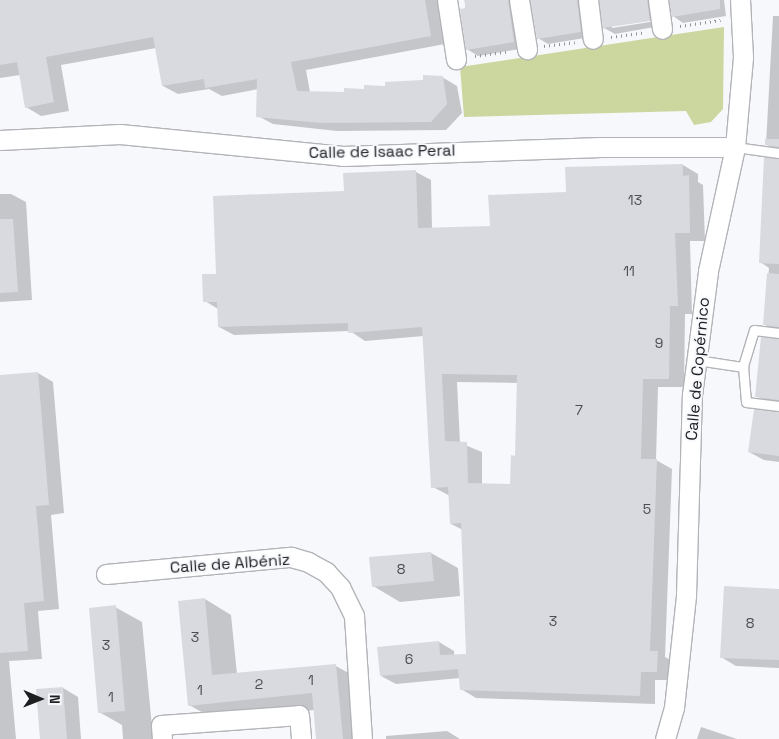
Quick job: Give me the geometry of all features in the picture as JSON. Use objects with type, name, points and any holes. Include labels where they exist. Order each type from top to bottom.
[{"type":"street","points":[[447,0],[456,59]]},
{"type":"street","points":[[519,0],[527,49]]},
{"type":"street","points":[[588,0],[593,39]]},
{"type":"street","points":[[658,0],[662,29]]},
{"type":"street","name":"Calle de Copérnico","points":[[665,739],[674,708],[686,595],[692,395],[708,271],[735,147],[743,56],[740,0]]},
{"type":"street","name":"Calle de Isaac Peral","points":[[0,140],[120,134],[343,156],[602,147],[735,147]]},
{"type":"street","name":"Calle de Albéniz","points":[[106,574],[292,557],[308,562],[326,572],[340,588],[354,616],[362,739]]},
{"type":"street","points":[[162,739],[160,725],[299,715],[301,739]]},
{"type":"lane","points":[[735,147],[779,153]]},
{"type":"lane","points":[[779,333],[754,330],[743,367],[746,402],[779,406]]},
{"type":"lane","points":[[697,360],[743,367]]},
{"type":"green space","points":[[724,27],[723,109],[711,122],[694,125],[686,111],[464,117],[460,67]]},
{"type":"building","points":[[0,0],[425,0],[431,36],[291,62],[297,91],[344,92],[344,88],[364,89],[364,85],[385,86],[385,82],[423,80],[423,75],[443,76],[447,104],[431,122],[321,123],[256,117],[257,79],[205,88],[204,79],[162,86],[153,37],[46,57],[54,102],[25,108],[17,62],[0,65]]},
{"type":"building","points":[[464,0],[508,0],[514,42],[466,50],[460,9],[466,8]]},
{"type":"building","points":[[530,0],[577,0],[581,32],[537,39]]},
{"type":"building","points":[[599,0],[647,0],[650,21],[603,28]]},
{"type":"building","points":[[669,0],[720,0],[720,9],[672,17]]},
{"type":"building","points":[[765,139],[779,139],[779,147],[765,145]]},
{"type":"building","points":[[764,157],[779,159],[779,264],[759,263]]},
{"type":"building","points":[[683,164],[683,176],[689,175],[690,233],[675,233],[678,306],[670,306],[669,379],[643,379],[641,459],[657,459],[650,651],[658,651],[657,672],[641,672],[640,696],[460,690],[458,669],[380,676],[377,647],[439,641],[440,655],[466,654],[461,523],[450,524],[448,487],[431,488],[422,327],[348,333],[348,323],[218,327],[217,302],[203,302],[202,274],[216,274],[213,196],[344,191],[343,173],[416,170],[418,228],[490,226],[488,195],[566,192],[565,167]],"holes":[[[442,374],[517,375],[515,456],[511,455],[510,484],[468,483],[467,442],[445,441]]]},
{"type":"building","points":[[0,219],[13,219],[18,292],[0,293]]},
{"type":"building","points":[[767,273],[779,274],[779,327],[763,325]]},
{"type":"building","points":[[761,337],[779,339],[779,400],[755,397]]},
{"type":"building","points":[[38,372],[49,505],[36,506],[44,601],[24,603],[28,651],[0,653],[0,375]]},
{"type":"building","points":[[754,409],[779,412],[779,456],[748,452]]},
{"type":"building","points":[[431,552],[434,581],[372,587],[369,557]]},
{"type":"building","points":[[724,586],[779,589],[779,660],[720,658]]},
{"type":"building","points":[[205,598],[212,675],[336,664],[343,739],[316,739],[312,693],[188,706],[178,601]]},
{"type":"building","points":[[116,605],[125,711],[98,713],[89,608]]},
{"type":"building","points":[[63,687],[67,739],[40,739],[36,689]]}]
